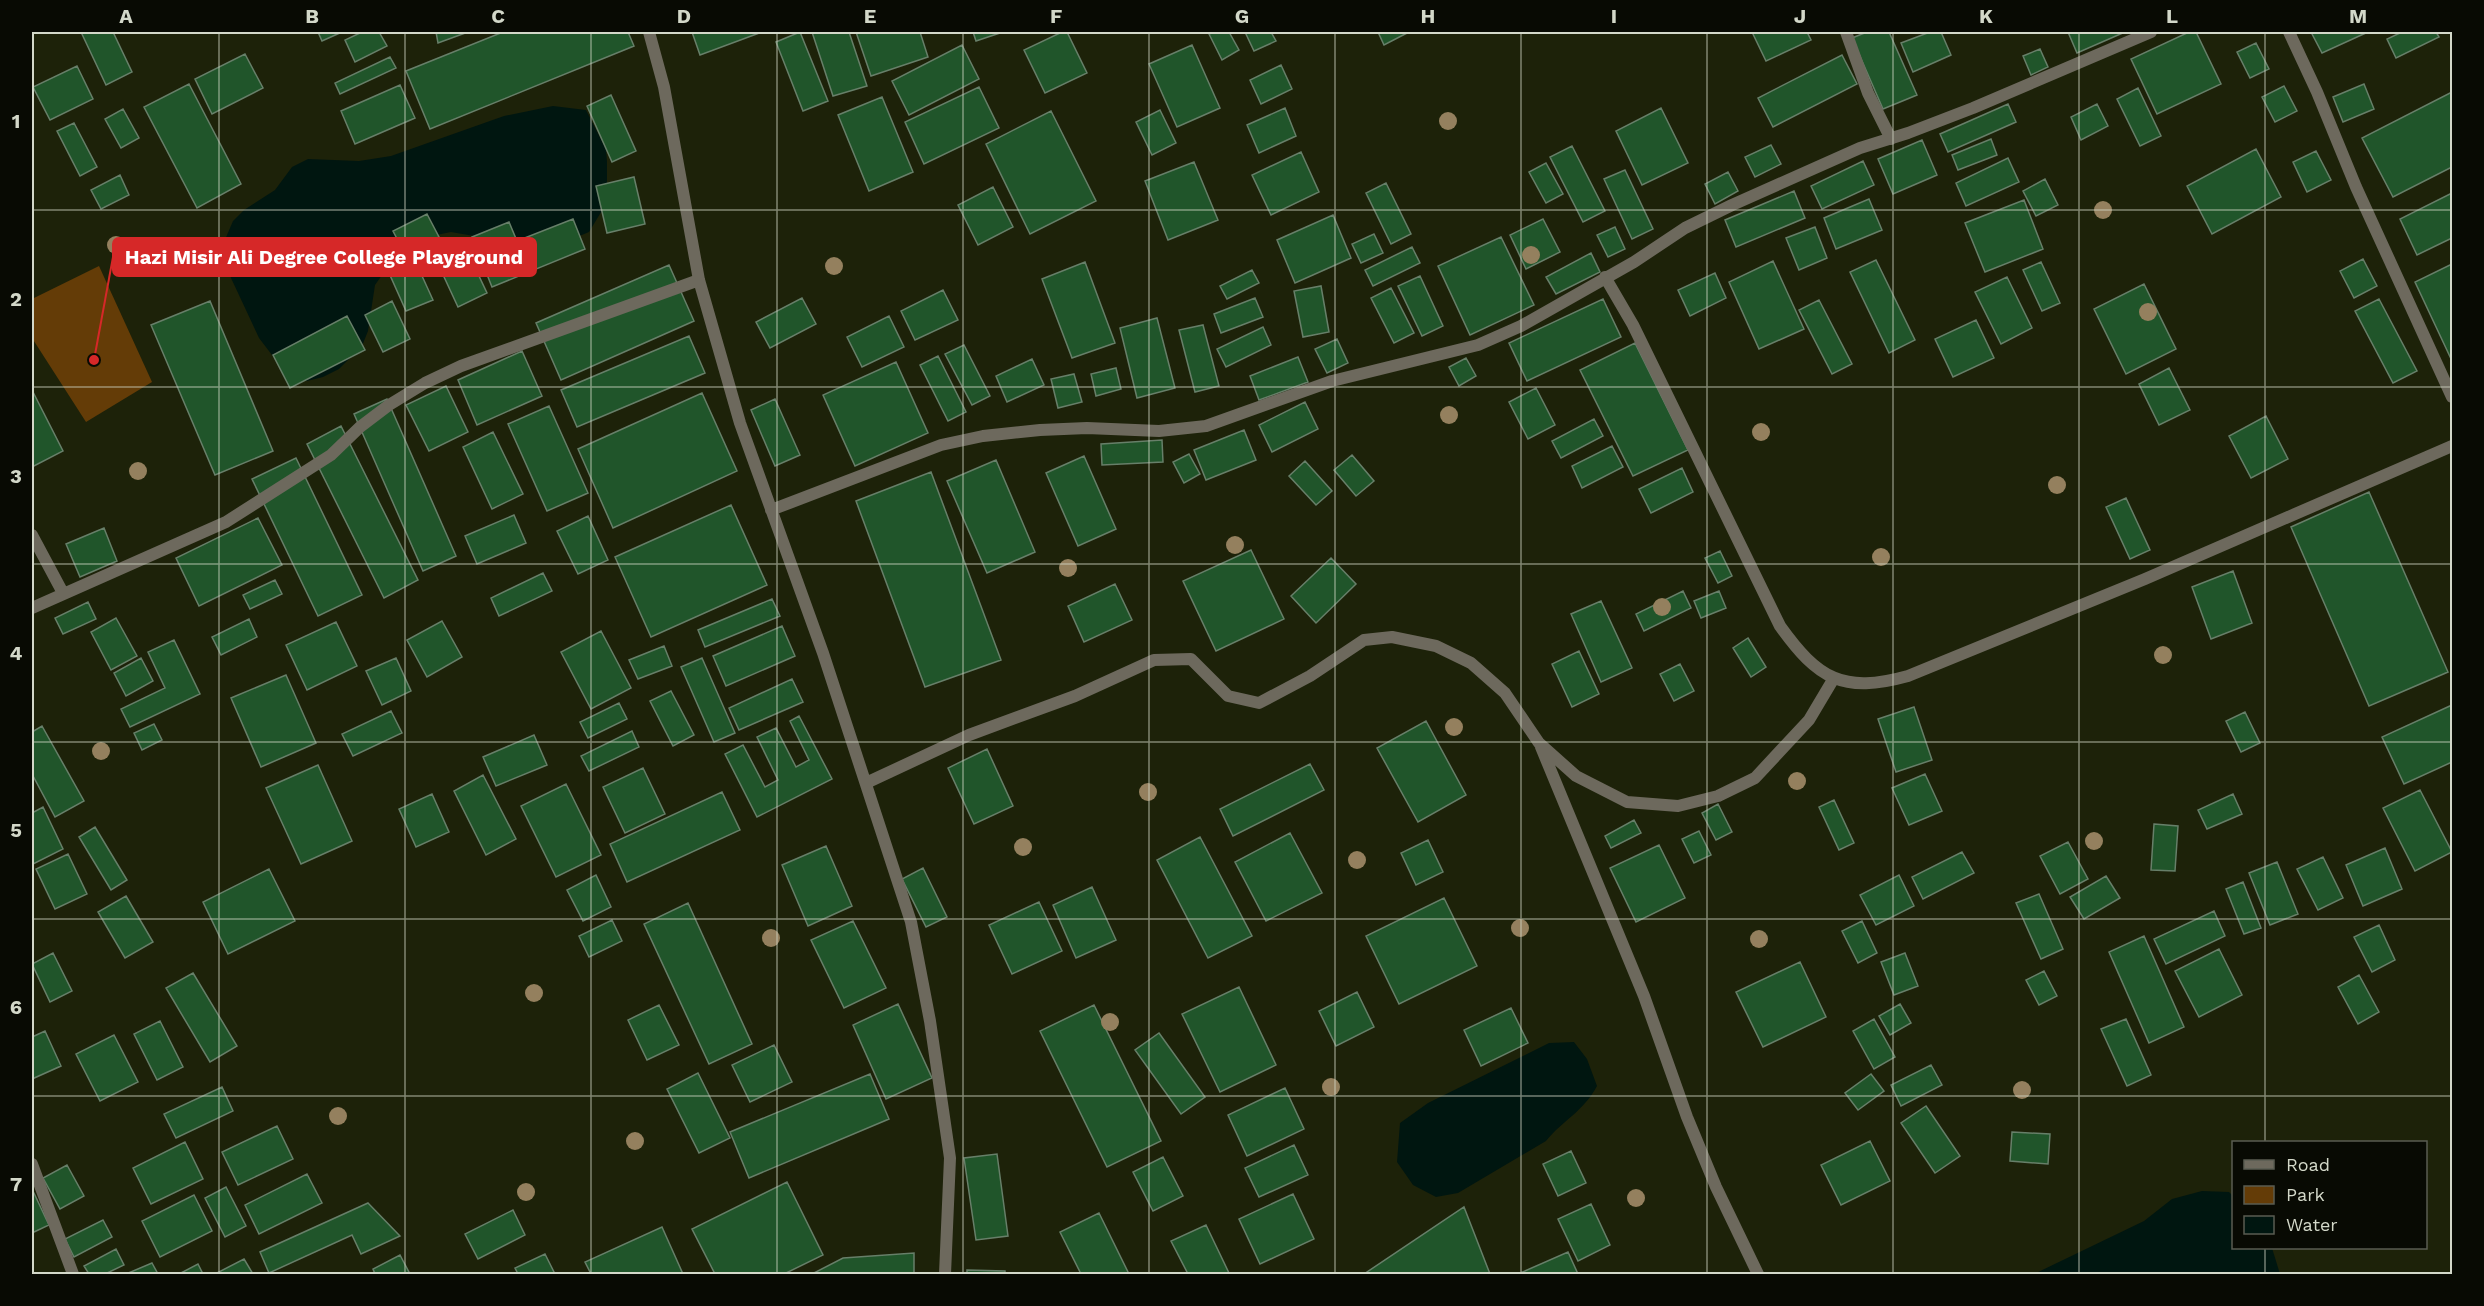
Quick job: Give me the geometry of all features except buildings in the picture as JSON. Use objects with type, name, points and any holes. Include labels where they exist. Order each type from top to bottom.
[{"type":"street","points":[[649,32],[664,87],[699,280],[741,423],[823,653],[911,922],[930,1021],[950,1158],[945,1275]]},
{"type":"street","points":[[1846,32],[1868,93],[1891,139]]},
{"type":"street","points":[[771,510],[941,445],[983,436],[1040,430],[1087,428],[1159,431],[1206,426],[1332,381],[1478,345],[1521,326],[1605,278],[1685,228],[1732,205],[1860,148],[1891,139],[1973,108],[2151,32]]},
{"type":"street","points":[[2289,32],[2356,187],[2452,397]]},
{"type":"street","points":[[1605,278],[1633,325],[1780,626],[1799,652],[1826,674],[1850,684],[1880,684],[1908,676],[2145,579],[2452,446]]},
{"type":"street","points":[[32,608],[157,555],[226,522],[301,476],[331,455],[360,427],[389,405],[434,379],[470,362],[699,280]]},
{"type":"street","points":[[32,535],[63,593]]},
{"type":"street","points":[[866,783],[969,735],[1075,696],[1154,660],[1191,659],[1228,696],[1259,703],[1310,676],[1364,640],[1392,637],[1436,646],[1471,663],[1505,693],[1539,743],[1644,996],[1687,1117],[1716,1188],[1758,1275]]},
{"type":"street","points":[[1539,743],[1576,776],[1627,802],[1678,806],[1718,796],[1755,778],[1809,720],[1834,678]]},
{"type":"street","points":[[32,1164],[73,1275]]},
{"type":"green space","points":[[99,266],[152,382],[86,422],[32,338],[32,299]]},
{"type":"water","points":[[553,106],[586,110],[606,149],[607,186],[603,209],[589,232],[565,242],[538,247],[451,232],[422,238],[394,258],[375,285],[368,331],[362,346],[339,369],[323,377],[307,381],[288,376],[259,338],[231,278],[224,242],[233,221],[244,210],[275,190],[292,167],[308,159],[359,161],[391,156],[504,116]]},
{"type":"water","points":[[1574,1042],[1587,1059],[1597,1086],[1586,1103],[1546,1141],[1458,1193],[1436,1197],[1413,1185],[1397,1162],[1400,1123],[1428,1103],[1549,1043]]},
{"type":"water","points":[[2202,1191],[2229,1192],[2232,1195],[2232,1249],[2272,1249],[2280,1274],[2034,1274],[2144,1221],[2172,1199]]},
{"type":"place","name":"Hazi Misir Ali Degree College Playground","points":[[94,360]]}]
